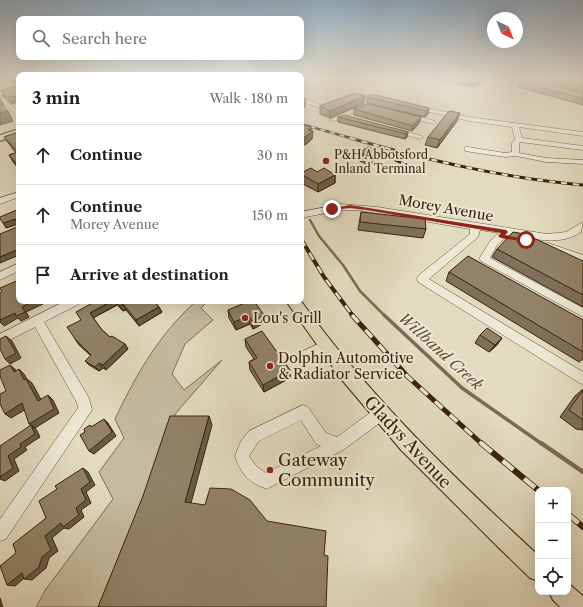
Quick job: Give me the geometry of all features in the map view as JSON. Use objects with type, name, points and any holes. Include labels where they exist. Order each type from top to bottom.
[{"type":"main road","points":[[0,138],[16,133]]},
{"type":"main road","name":"Gladys Avenue","points":[[295,304],[325,346],[380,414],[448,485],[535,567]]},
{"type":"main road","points":[[564,595],[577,607]]},
{"type":"street","points":[[332,120],[363,106]]},
{"type":"street","points":[[366,106],[375,108]]},
{"type":"street","points":[[413,106],[469,119],[583,134]]},
{"type":"street","points":[[425,132],[440,113]]},
{"type":"street","points":[[402,114],[425,132]]},
{"type":"street","points":[[343,115],[351,119]]},
{"type":"street","points":[[515,126],[519,140]]},
{"type":"street","points":[[389,129],[425,132]]},
{"type":"street","points":[[519,140],[583,148]]},
{"type":"street","points":[[516,154],[515,143],[519,140]]},
{"type":"street","points":[[468,149],[505,155],[516,154],[546,160],[583,162]]},
{"type":"street","points":[[0,201],[16,195]]},
{"type":"street","name":"Morey Avenue","points":[[304,214],[341,207],[358,207],[475,231],[560,237],[579,230],[583,225]]},
{"type":"street","points":[[493,243],[475,231],[454,252],[422,279],[583,379]]},
{"type":"street","points":[[583,259],[503,234],[493,243],[484,259],[583,313]]},
{"type":"street","points":[[454,252],[583,324]]},
{"type":"street","points":[[0,276],[16,269]]},
{"type":"street","points":[[0,340],[69,304]]},
{"type":"street","points":[[0,533],[85,410],[84,402],[37,321]]},
{"type":"street","points":[[307,355],[325,346]]},
{"type":"street","points":[[338,445],[321,439],[303,412],[254,436],[246,446],[242,456],[246,468],[256,478],[267,481],[338,445],[380,414]]},
{"type":"shaded area","points":[[193,304],[205,304],[201,308],[213,320],[185,344],[172,374],[184,390],[222,360],[176,413],[142,502],[98,607],[36,607],[46,589],[113,499],[99,472],[124,438],[115,419],[140,371],[159,342]]},
{"type":"building","points":[[0,106],[3,106],[8,111],[0,113]]},
{"type":"building","points":[[321,106],[341,106],[330,111]]},
{"type":"building","points":[[361,106],[377,106],[421,117],[413,126],[354,109]]},
{"type":"building","points":[[406,106],[429,108],[426,111]]},
{"type":"building","points":[[449,111],[460,113],[440,140],[428,137]]},
{"type":"building","points":[[344,115],[408,132],[406,134],[338,117]]},
{"type":"building","points":[[304,125],[311,127],[308,130],[313,131],[305,137]]},
{"type":"building","points":[[16,133],[16,150],[4,137]]},
{"type":"building","points":[[369,147],[378,152],[369,157],[359,152]]},
{"type":"building","points":[[16,153],[16,163],[9,155]]},
{"type":"building","points":[[311,168],[317,172],[324,168],[335,175],[318,184],[304,176],[304,172]]},
{"type":"building","points":[[16,210],[16,219],[3,223],[0,217]]},
{"type":"building","points":[[361,212],[425,219],[426,229],[360,222]]},
{"type":"building","points":[[16,227],[16,250],[0,257],[0,234]]},
{"type":"building","points":[[513,232],[525,234],[583,261],[583,295],[497,249]]},
{"type":"building","points":[[468,256],[583,320],[583,352],[449,272]]},
{"type":"building","points":[[16,281],[16,304],[28,304],[22,307],[25,312],[16,316],[15,313],[0,320],[0,293],[2,292],[0,288]]},
{"type":"building","points":[[91,304],[106,304],[90,313],[102,330],[110,337],[112,336],[125,344],[103,365],[99,363],[95,367],[85,361],[91,355],[75,339],[67,327],[81,320],[76,312]]},
{"type":"building","points":[[123,304],[156,304],[159,307],[136,320]]},
{"type":"building","points":[[242,304],[256,304],[264,315],[252,321],[249,316],[234,322],[228,310]]},
{"type":"building","points":[[487,328],[502,338],[495,345],[480,335]]},
{"type":"building","name":"Dolphin Automotive & Radiator Service","points":[[262,331],[290,370],[263,385],[249,362],[257,358],[245,339]]},
{"type":"building","points":[[6,336],[16,353],[5,359],[0,349],[0,339]]},
{"type":"building","points":[[10,365],[14,372],[19,369],[24,380],[26,379],[38,401],[48,395],[54,409],[29,424],[22,403],[5,414],[0,404],[0,394],[6,391],[0,376],[0,370]]},
{"type":"building","points":[[583,390],[583,420],[569,410]]},
{"type":"building","points":[[170,416],[209,416],[185,502],[205,505],[210,488],[231,489],[250,500],[267,521],[326,531],[324,555],[328,556],[326,607],[98,607],[143,496]]},
{"type":"building","points":[[104,419],[112,432],[89,451],[80,435],[85,432],[84,429],[90,425],[91,427]]},
{"type":"building","points":[[31,425],[35,434],[20,444],[21,447],[8,456],[13,468],[0,477],[0,446]]},
{"type":"building","points":[[83,468],[90,482],[81,489],[86,500],[76,508],[79,515],[63,527],[61,523],[45,536],[51,550],[42,557],[39,567],[24,579],[22,573],[7,585],[0,566],[16,553],[13,544],[46,518],[39,501],[57,489],[55,486]]},
{"type":"waterway","name":"Willband Creek","points":[[310,220],[319,236],[343,265],[360,291],[384,315]]},
{"type":"waterway","name":"Willband Creek","points":[[384,315],[462,388],[542,444]]},
{"type":"waterway","name":"Willband Creek","points":[[541,443],[583,472]]},
{"type":"railway","points":[[304,125],[354,139]]},
{"type":"railway","points":[[350,138],[436,161],[494,173],[583,185]]},
{"type":"railway","points":[[368,148],[422,172]]},
{"type":"railway","points":[[304,244],[324,277],[353,316]]},
{"type":"railway","points":[[352,315],[407,376],[482,444]]},
{"type":"railway","points":[[481,443],[535,488]]},
{"type":"railway","points":[[571,517],[583,527]]},
{"type":"place","name":"P&H Abbotsford Inland Terminal","points":[[326,161]]},
{"type":"place","name":"Lou's Grill","points":[[245,318]]},
{"type":"place","name":"Dolphin Automotive & Radiator Service","points":[[270,366]]},
{"type":"place","name":"Gateway Community","points":[[270,470]]},
{"type":"route","points":[[332,209],[341,207],[366,208],[506,232],[501,236],[526,240]]}]
